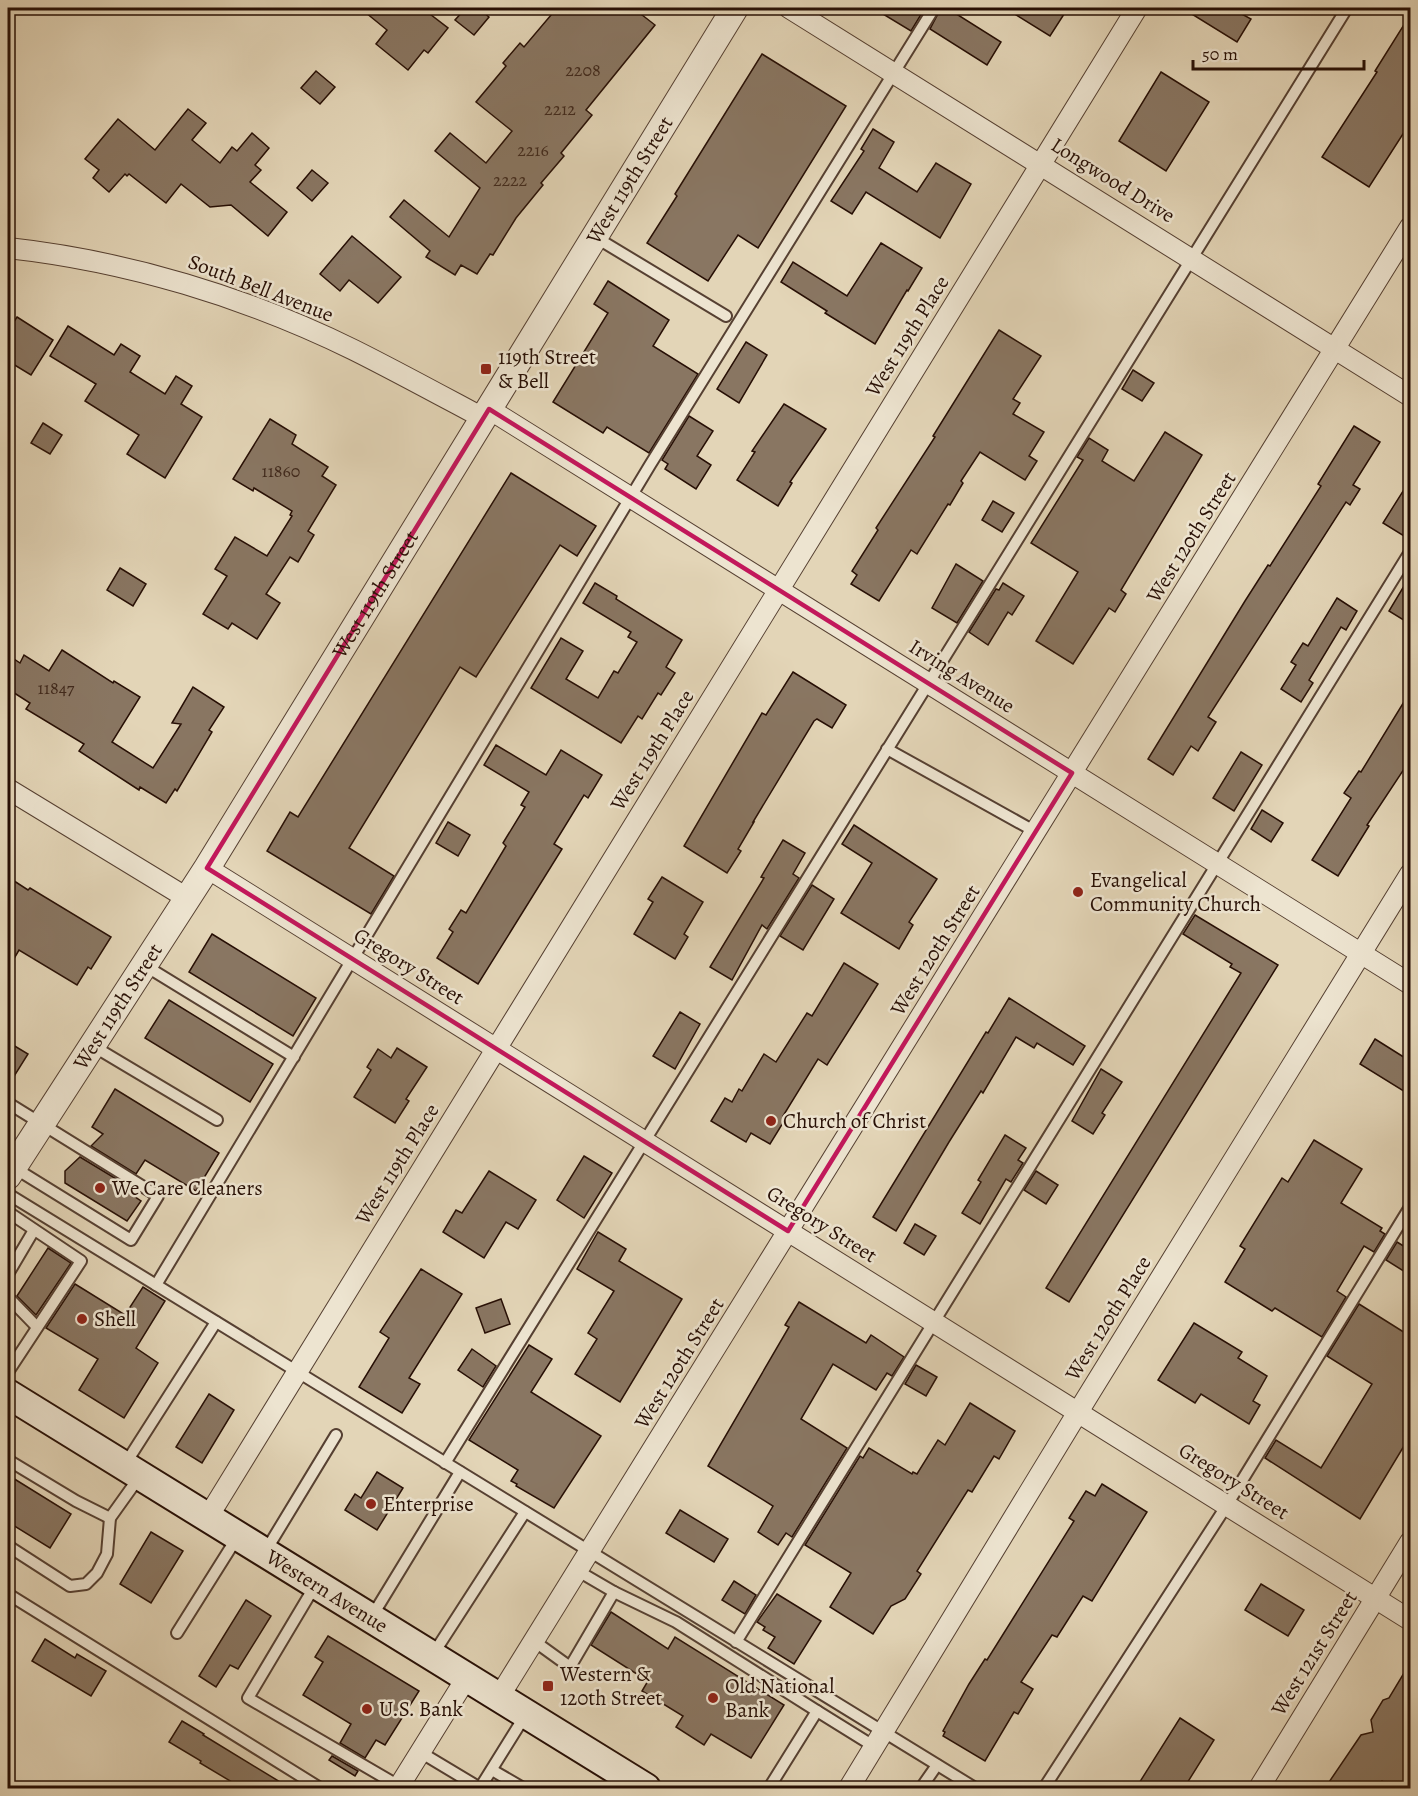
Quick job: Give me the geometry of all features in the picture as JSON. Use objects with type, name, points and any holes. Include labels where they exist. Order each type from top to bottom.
[{"type":"main road","name":"Western Avenue","points":[[8,1394],[646,1788]]},
{"type":"street","name":"Longwood Drive","points":[[789,8],[1041,163],[1410,396]]},
{"type":"street","name":"West 119th Place","points":[[208,1517],[1137,8]]},
{"type":"street","name":"West 119th Street","points":[[14,1162],[207,868],[594,237],[730,10]]},
{"type":"street","name":"West 120th Street","points":[[499,1697],[1410,227]]},
{"type":"street","name":"South Bell Avenue","points":[[8,248],[133,268],[248,305],[353,350],[486,414]]},
{"type":"street","name":"Irving Avenue","points":[[486,414],[631,498],[1410,984]]},
{"type":"street","points":[[8,789],[188,898]]},
{"type":"street","name":"Gregory Street","points":[[207,868],[1410,1620]]},
{"type":"street","name":"West 120th Place","points":[[849,1788],[1410,874]]},
{"type":"street","name":"West 121st Street","points":[[1259,1788],[1410,1542]]},
{"type":"street","points":[[399,1787],[467,1677]]},
{"type":"lane","points":[[156,1285],[631,498],[934,8]]},
{"type":"lane","points":[[445,1463],[1347,8]]},
{"type":"lane","points":[[594,237],[726,316]]},
{"type":"lane","points":[[736,1642],[1410,552]]},
{"type":"lane","points":[[887,749],[1036,832]]},
{"type":"lane","points":[[144,965],[294,1057]]},
{"type":"lane","points":[[92,1046],[217,1120]]},
{"type":"lane","points":[[8,1102],[158,1196],[131,1240],[14,1162]]},
{"type":"lane","points":[[8,1194],[736,1642],[879,1740]]},
{"type":"lane","points":[[1044,1788],[1227,1505],[1410,1207]]},
{"type":"lane","points":[[8,1212],[81,1261],[8,1372]]},
{"type":"lane","points":[[8,1274],[34,1230]]},
{"type":"lane","points":[[8,1298],[37,1327]]},
{"type":"lane","points":[[8,1546],[70,1586],[86,1584],[98,1573],[107,1554],[110,1518],[132,1471],[216,1322]]},
{"type":"lane","points":[[265,1552],[336,1435]]},
{"type":"lane","points":[[8,1460],[76,1501],[110,1518]]},
{"type":"lane","points":[[371,1618],[460,1472]]},
{"type":"lane","points":[[432,1656],[525,1512]]},
{"type":"lane","points":[[177,1633],[238,1536]]},
{"type":"lane","points":[[578,1570],[614,1592],[676,1622],[817,1711],[937,1765],[972,1788]]},
{"type":"lane","points":[[316,1584],[248,1698],[399,1787]]},
{"type":"lane","points":[[534,1641],[570,1667],[614,1592]]},
{"type":"lane","points":[[8,1594],[320,1788]]},
{"type":"lane","points":[[769,1788],[817,1711]]},
{"type":"lane","points":[[420,1752],[480,1788],[526,1713]]},
{"type":"lane","points":[[921,1788],[937,1765]]},
{"type":"lane","points":[[492,1770],[523,1788]]},
{"type":"highlighted area","points":[[489,409],[1072,773],[788,1231],[207,868]]},
{"type":"building","points":[[360,8],[422,8],[448,28],[428,53],[424,50],[408,70],[376,44],[387,30]]},
{"type":"building","points":[[466,8],[478,8],[489,17],[474,35],[455,20]]},
{"type":"building","points":[[557,8],[633,8],[655,25],[586,110],[592,115],[561,153],[564,156],[541,183],[543,185],[516,218],[493,255],[490,254],[477,274],[461,265],[455,275],[426,257],[430,251],[390,217],[404,200],[449,237],[480,188],[435,151],[450,133],[486,163],[512,131],[476,102],[506,66],[503,63],[520,43],[524,47]]},
{"type":"building","points":[[873,8],[925,8],[911,31]]},
{"type":"building","points":[[941,8],[947,8],[1001,42],[987,65],[930,29]]},
{"type":"building","points":[[1005,8],[1068,8],[1050,36]]},
{"type":"building","points":[[1182,8],[1231,8],[1251,19],[1237,42]]},
{"type":"building","points":[[1410,15],[1410,123],[1369,187],[1322,157],[1377,72],[1375,71]]},
{"type":"building","points":[[762,54],[846,106],[758,248],[738,235],[708,281],[647,243]]},
{"type":"building","points":[[316,71],[335,87],[320,104],[301,88]]},
{"type":"building","points":[[1161,72],[1209,102],[1166,171],[1119,141]]},
{"type":"building","points":[[188,109],[206,123],[192,140],[220,163],[232,147],[237,151],[252,133],[269,148],[255,165],[261,170],[250,182],[287,212],[268,236],[231,205],[210,207],[181,184],[166,203],[129,174],[127,176],[125,174],[109,192],[93,178],[99,170],[85,159],[118,119],[155,150]]},
{"type":"building","points":[[873,129],[894,142],[879,168],[917,192],[936,163],[971,184],[940,238],[866,192],[852,214],[831,201],[864,151],[861,149]]},
{"type":"building","points":[[312,170],[328,183],[312,201],[297,188]]},
{"type":"building","points":[[352,236],[401,277],[378,303],[349,280],[340,291],[320,274]]},
{"type":"building","points":[[881,243],[922,268],[875,344],[781,282],[793,262],[847,296]]},
{"type":"building","points":[[608,281],[669,320],[653,346],[698,374],[649,453],[607,427],[603,433],[553,402],[608,313],[594,304]]},
{"type":"building","points":[[17,317],[53,340],[31,375],[8,361],[8,331]]},
{"type":"building","points":[[68,326],[114,355],[121,344],[140,356],[130,372],[165,394],[176,376],[192,386],[181,404],[202,417],[165,478],[127,454],[139,435],[85,401],[96,384],[50,356]]},
{"type":"building","points":[[999,330],[1041,356],[1013,399],[1020,403],[1013,414],[1044,432],[1029,456],[1037,461],[1025,480],[980,452],[961,481],[963,483],[950,505],[948,504],[917,554],[911,550],[879,601],[851,584],[857,575],[852,571],[878,530],[876,528],[935,437],[933,436]]},
{"type":"building","points":[[746,342],[767,355],[739,403],[717,389]]},
{"type":"building","points":[[1133,370],[1154,383],[1142,401],[1122,389]]},
{"type":"building","points":[[784,404],[826,429],[790,482],[792,483],[778,506],[737,480],[755,452],[752,451]]},
{"type":"building","points":[[689,416],[713,431],[697,456],[711,465],[696,489],[665,469],[668,464],[662,460]]},
{"type":"building","points":[[270,419],[296,435],[292,444],[328,467],[322,476],[336,485],[308,531],[314,535],[298,562],[290,557],[266,594],[280,603],[257,639],[232,623],[228,629],[203,614],[227,576],[215,569],[235,537],[267,556],[292,516],[290,515],[292,511],[254,488],[253,491],[233,479]]},
{"type":"building","points":[[43,423],[62,435],[50,454],[31,443]]},
{"type":"building","points":[[1354,426],[1380,442],[1353,485],[1360,489],[1350,505],[1346,502],[1208,717],[1216,722],[1198,751],[1191,746],[1173,775],[1148,759],[1245,601],[1321,486],[1318,484]]},
{"type":"building","points":[[1165,432],[1202,455],[1121,590],[1126,594],[1115,612],[1109,608],[1073,664],[1036,641],[1078,572],[1031,543],[1083,460],[1077,457],[1089,438],[1108,450],[1102,461],[1134,481]]},
{"type":"building","points":[[511,473],[596,526],[577,556],[560,545],[476,677],[460,667],[349,848],[394,876],[371,914],[267,851],[290,812],[298,817]]},
{"type":"building","points":[[1410,480],[1410,525],[1404,536],[1383,523]]},
{"type":"building","points":[[993,501],[1014,513],[1002,532],[982,520]]},
{"type":"building","points":[[956,564],[983,581],[957,623],[932,608]]},
{"type":"building","points":[[120,568],[146,584],[133,606],[107,590]]},
{"type":"building","points":[[1410,576],[1410,624],[1389,611]]},
{"type":"building","points":[[595,583],[617,596],[616,599],[682,640],[666,667],[675,673],[661,695],[658,693],[642,719],[638,716],[621,743],[531,688],[561,638],[583,651],[566,679],[598,698],[614,671],[618,673],[637,642],[628,637],[631,632],[583,603]]},
{"type":"building","points":[[1003,583],[1024,596],[1012,615],[1008,612],[988,645],[969,632],[996,589],[999,590]]},
{"type":"building","points":[[1337,598],[1357,611],[1346,630],[1341,627],[1309,680],[1313,683],[1301,702],[1281,689],[1296,665],[1291,662],[1303,643],[1308,646]]},
{"type":"building","points":[[62,650],[113,683],[114,681],[140,697],[112,742],[153,768],[181,724],[172,723],[193,687],[224,707],[209,730],[212,732],[177,791],[175,789],[166,803],[140,787],[139,790],[79,751],[84,744],[26,709],[30,703],[8,689],[8,655],[20,663],[24,655],[49,671]]},
{"type":"building","points":[[793,672],[846,705],[832,728],[817,719],[814,721],[753,822],[738,849],[741,851],[727,873],[684,846],[762,713],[766,715]]},
{"type":"building","points":[[1410,692],[1410,760],[1367,825],[1369,826],[1338,876],[1312,860],[1351,798],[1344,793],[1359,771],[1361,772]]},
{"type":"building","points":[[496,745],[546,775],[561,750],[602,775],[588,798],[584,795],[554,844],[562,849],[478,984],[437,958],[453,932],[449,929],[461,910],[466,913],[506,846],[503,843],[525,807],[521,805],[529,792],[484,765]]},
{"type":"building","points":[[1241,752],[1262,765],[1234,811],[1213,798]]},
{"type":"building","points":[[1262,810],[1283,823],[1271,842],[1251,829]]},
{"type":"building","points":[[448,822],[470,835],[458,856],[436,843]]},
{"type":"building","points":[[854,825],[937,879],[909,922],[913,925],[899,949],[841,913],[872,863],[842,844]]},
{"type":"building","points":[[783,840],[805,853],[793,874],[799,878],[767,929],[762,925],[732,980],[710,967],[764,878],[761,877]]},
{"type":"building","points":[[8,877],[111,937],[91,969],[88,967],[77,985],[19,950],[8,969]]},
{"type":"building","points":[[662,877],[703,902],[684,934],[688,937],[675,959],[634,934],[653,902],[648,899]]},
{"type":"building","points":[[812,885],[834,899],[803,950],[780,936]]},
{"type":"building","points":[[1195,915],[1278,965],[1069,1302],[1046,1288],[1241,973],[1230,967],[1232,964],[1183,934]]},
{"type":"building","points":[[212,934],[316,998],[293,1036],[189,972]]},
{"type":"building","points":[[844,963],[878,984],[827,1065],[818,1059],[783,1116],[786,1118],[770,1144],[751,1133],[746,1142],[711,1121],[725,1098],[732,1102],[739,1089],[742,1091],[764,1054],[776,1062],[807,1013],[812,1016]]},
{"type":"building","points":[[1009,998],[1085,1046],[1073,1065],[1037,1043],[1034,1048],[1016,1037],[896,1231],[873,1217]]},
{"type":"building","points":[[169,1000],[273,1064],[250,1102],[145,1038]]},
{"type":"building","points":[[680,1012],[700,1024],[675,1069],[653,1056]]},
{"type":"building","points":[[1375,1039],[1410,1061],[1410,1095],[1360,1064]]},
{"type":"building","points":[[8,1042],[28,1054],[8,1086]]},
{"type":"building","points":[[397,1048],[427,1067],[406,1099],[409,1101],[395,1123],[354,1097],[371,1070],[367,1067],[378,1049],[391,1058]]},
{"type":"building","points":[[1101,1069],[1122,1082],[1102,1113],[1105,1115],[1093,1134],[1072,1121]]},
{"type":"building","points":[[115,1089],[219,1153],[196,1191],[145,1160],[136,1174],[91,1146],[103,1134],[92,1127]]},
{"type":"building","points":[[1005,1135],[1026,1148],[1018,1160],[1023,1163],[1011,1182],[1006,1179],[980,1224],[962,1213],[981,1182],[978,1180]]},
{"type":"building","points":[[1314,1140],[1362,1169],[1341,1203],[1382,1228],[1380,1231],[1385,1234],[1374,1252],[1364,1246],[1337,1291],[1346,1297],[1322,1337],[1275,1308],[1272,1311],[1225,1282],[1245,1249],[1240,1246],[1282,1178],[1288,1182]]},
{"type":"building","points":[[584,1156],[612,1173],[584,1218],[557,1200]]},
{"type":"building","name":"We Care Cleaners","points":[[80,1157],[128,1186],[125,1190],[141,1201],[127,1221],[65,1183],[65,1171]]},
{"type":"building","points":[[489,1171],[536,1200],[518,1229],[506,1222],[484,1258],[443,1232],[456,1210],[462,1213]]},
{"type":"building","points":[[1036,1171],[1058,1185],[1046,1204],[1024,1190]]},
{"type":"building","points":[[915,1224],[936,1236],[924,1255],[904,1243]]},
{"type":"building","points":[[598,1232],[626,1249],[619,1261],[682,1299],[620,1402],[575,1374],[597,1339],[588,1333],[614,1291],[577,1269]]},
{"type":"building","points":[[1397,1242],[1410,1250],[1410,1275],[1386,1260]]},
{"type":"building","name":"Shell","points":[[48,1248],[71,1263],[36,1315],[17,1296]]},
{"type":"building","points":[[421,1269],[462,1294],[409,1378],[420,1384],[402,1413],[359,1387],[389,1338],[380,1332]]},
{"type":"building","points":[[75,1284],[125,1315],[143,1287],[165,1301],[136,1348],[158,1363],[124,1418],[79,1390],[98,1359],[46,1328]]},
{"type":"building","points":[[501,1299],[510,1324],[485,1333],[476,1308]]},
{"type":"building","points":[[799,1302],[866,1343],[871,1335],[904,1357],[892,1376],[887,1373],[876,1390],[833,1364],[801,1419],[847,1448],[792,1537],[786,1533],[778,1545],[758,1532],[773,1506],[708,1466],[789,1327],[785,1325]]},
{"type":"building","points":[[1359,1304],[1410,1336],[1410,1436],[1360,1519],[1265,1458],[1276,1440],[1321,1468],[1372,1384],[1327,1356]]},
{"type":"building","points":[[1194,1323],[1242,1352],[1238,1358],[1267,1376],[1253,1401],[1260,1405],[1249,1424],[1201,1394],[1195,1403],[1158,1380]]},
{"type":"building","points":[[529,1345],[552,1359],[531,1392],[601,1436],[554,1508],[511,1481],[518,1470],[469,1440]]},
{"type":"building","points":[[472,1349],[496,1366],[483,1387],[458,1370]]},
{"type":"building","points":[[916,1365],[937,1377],[926,1396],[905,1384]]},
{"type":"building","points":[[209,1394],[234,1410],[202,1463],[176,1447]]},
{"type":"building","points":[[970,1403],[1015,1431],[999,1459],[994,1456],[972,1492],[968,1490],[917,1571],[921,1574],[905,1599],[891,1606],[873,1634],[830,1607],[851,1573],[805,1545],[860,1456],[863,1458],[869,1448],[912,1474],[913,1472],[917,1474],[938,1440],[945,1445]]},
{"type":"building","name":"Enterprise","points":[[377,1472],[403,1488],[377,1530],[345,1510],[355,1494],[361,1498]]},
{"type":"building","points":[[8,1475],[71,1514],[50,1548],[8,1522]]},
{"type":"building","points":[[1102,1484],[1147,1512],[1092,1601],[1083,1596],[1057,1637],[1052,1635],[1021,1682],[1033,1689],[1018,1714],[1014,1712],[985,1761],[943,1736],[945,1732],[943,1731],[969,1684],[985,1659],[987,1660],[1074,1521],[1069,1518],[1086,1491],[1095,1496]]},
{"type":"building","points":[[680,1510],[728,1539],[714,1562],[666,1533]]},
{"type":"building","points":[[151,1532],[183,1551],[151,1603],[120,1584]]},
{"type":"building","points":[[734,1581],[756,1595],[745,1614],[722,1600]]},
{"type":"building","points":[[1261,1584],[1304,1610],[1288,1636],[1245,1610]]},
{"type":"building","points":[[777,1594],[821,1621],[794,1664],[768,1648],[775,1637],[763,1630],[765,1627],[757,1622]]},
{"type":"building","points":[[246,1600],[271,1616],[238,1669],[230,1665],[216,1687],[199,1676]]},
{"type":"building","name":"Old National Bank","points":[[611,1612],[668,1649],[675,1637],[784,1705],[751,1758],[711,1734],[704,1745],[676,1727],[683,1716],[642,1691],[648,1681],[591,1645]]},
{"type":"building","name":"U.S. Bank","points":[[328,1636],[419,1691],[385,1745],[376,1740],[365,1758],[340,1743],[351,1724],[303,1695],[323,1662],[315,1657]]},
{"type":"building","points":[[45,1639],[75,1658],[77,1654],[106,1671],[91,1696],[32,1661]]},
{"type":"building","points":[[1410,1663],[1410,1788],[1394,1788],[1382,1781],[1377,1788],[1325,1788],[1361,1735],[1373,1732],[1371,1720],[1383,1700],[1389,1698]]},
{"type":"building","points":[[1180,1718],[1214,1740],[1184,1788],[1136,1788]]},
{"type":"building","points":[[182,1721],[290,1788],[242,1788],[200,1763],[201,1761],[169,1742]]},
{"type":"building","points":[[332,1756],[358,1771],[355,1776],[329,1760]]},
{"type":"place","name":"119th Street & Bell","points":[[486,369]]},
{"type":"place","name":"Evangelical Community Church","points":[[1078,892]]},
{"type":"place","name":"Church of Christ","points":[[771,1121]]},
{"type":"place","name":"We Care Cleaners","points":[[100,1188]]},
{"type":"place","name":"Shell","points":[[82,1319]]},
{"type":"place","name":"Enterprise","points":[[371,1504]]},
{"type":"place","name":"Western & 120th Street","points":[[548,1686]]},
{"type":"place","name":"Old National Bank","points":[[713,1698]]},
{"type":"place","name":"U.S. Bank","points":[[367,1709]]}]
